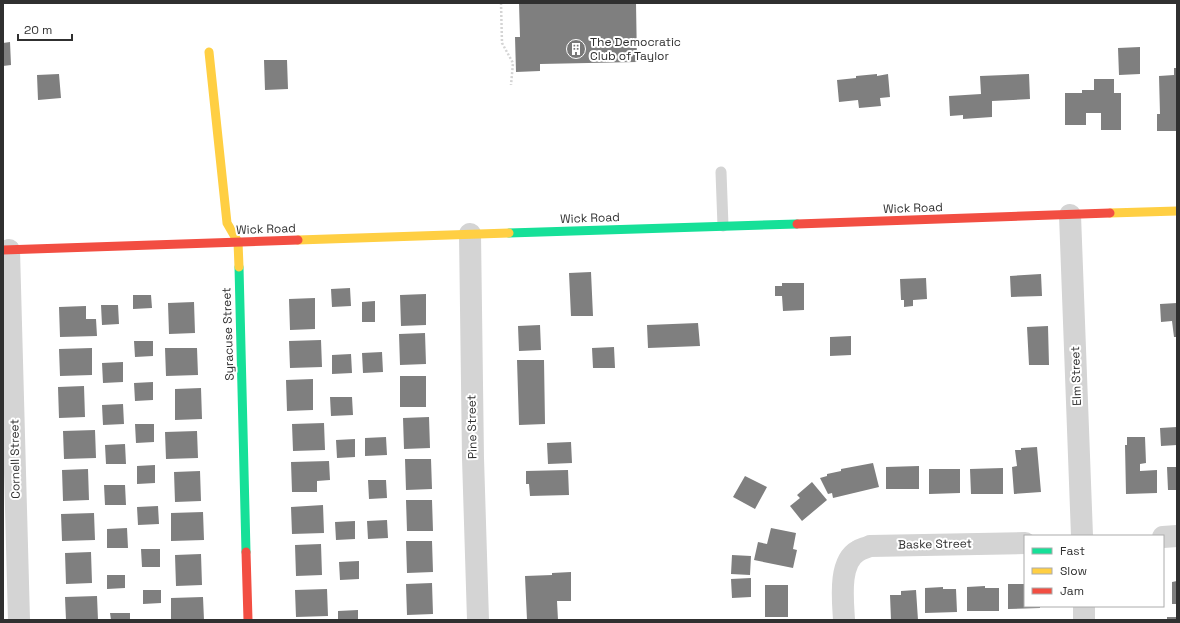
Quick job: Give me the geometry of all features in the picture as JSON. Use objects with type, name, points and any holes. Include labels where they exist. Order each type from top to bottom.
[{"type":"street","name":"Syracuse Street","points":[[209,52],[227,223],[238,242],[248,620]]},
{"type":"street","name":"Wick Road","points":[[6,250],[1177,211]]},
{"type":"street","name":"Elm Street","points":[[1070,215],[1082,535]]},
{"type":"street","name":"Pine Street","points":[[470,234],[473,458],[478,620]]},
{"type":"street","name":"Cornell Street","points":[[6,250],[19,620]]},
{"type":"street","points":[[1164,537],[1177,536]]},
{"type":"street","name":"Baske Street","points":[[844,620],[843,578],[849,559],[857,551],[870,546],[1024,542]]},
{"type":"street","points":[[1084,607],[1084,620]]},
{"type":"lane","points":[[721,172],[722,226]]},
{"type":"path","points":[[501,3],[502,43],[513,63],[511,85]]},
{"type":"building","name":"The Democratic Club of Taylor","points":[[519,3],[636,3],[637,62],[540,64],[540,71],[516,72],[515,37],[520,37]]},
{"type":"building","points":[[10,42],[11,65],[3,66],[3,43]]},
{"type":"building","points":[[1140,47],[1140,74],[1119,75],[1118,48]]},
{"type":"building","points":[[264,60],[287,60],[288,89],[265,90]]},
{"type":"building","points":[[1174,68],[1177,68],[1177,131],[1157,131],[1157,114],[1160,114],[1159,76],[1174,75]]},
{"type":"building","points":[[59,74],[61,98],[38,100],[37,75]]},
{"type":"building","points":[[877,74],[877,76],[888,74],[890,97],[880,98],[881,106],[859,108],[858,100],[839,102],[837,80]]},
{"type":"building","points":[[1029,74],[1030,99],[992,101],[992,117],[963,119],[963,115],[950,116],[949,96],[981,94],[980,76]]},
{"type":"building","points":[[1094,79],[1114,79],[1114,93],[1121,93],[1121,130],[1101,130],[1101,113],[1086,113],[1086,125],[1065,125],[1065,93],[1082,93],[1082,90],[1094,90]]},
{"type":"building","points":[[591,272],[593,316],[571,316],[569,273]]},
{"type":"building","points":[[1041,274],[1042,296],[1011,297],[1010,276]]},
{"type":"building","points":[[926,278],[927,299],[913,300],[913,306],[904,307],[904,300],[901,300],[900,279]]},
{"type":"building","points":[[782,283],[804,283],[804,310],[783,311],[782,296],[775,296],[775,286],[782,286]]},
{"type":"building","points":[[350,288],[351,306],[332,307],[331,289]]},
{"type":"building","points":[[426,294],[426,325],[401,326],[400,295]]},
{"type":"building","points":[[133,295],[151,295],[152,308],[133,309]]},
{"type":"building","points":[[315,298],[315,329],[290,330],[289,299]]},
{"type":"building","points":[[375,301],[375,322],[362,322],[362,302]]},
{"type":"building","points":[[194,302],[195,333],[169,334],[168,303]]},
{"type":"building","points":[[1177,303],[1177,337],[1174,337],[1172,321],[1161,322],[1160,304]]},
{"type":"building","points":[[101,305],[118,305],[119,324],[102,325]]},
{"type":"building","points":[[86,306],[86,319],[96,319],[97,336],[60,337],[59,307]]},
{"type":"building","points":[[698,323],[700,346],[648,348],[647,325]]},
{"type":"building","points":[[540,325],[541,350],[519,351],[518,326]]},
{"type":"building","points":[[1048,326],[1049,365],[1029,365],[1027,327]]},
{"type":"building","points":[[425,333],[426,364],[400,365],[399,334]]},
{"type":"building","points":[[851,336],[851,355],[830,356],[830,337]]},
{"type":"building","points":[[321,340],[322,367],[290,368],[289,341]]},
{"type":"building","points":[[134,341],[153,341],[153,356],[135,357]]},
{"type":"building","points":[[614,347],[615,368],[593,368],[592,348]]},
{"type":"building","points":[[92,348],[92,375],[60,376],[59,349]]},
{"type":"building","points":[[165,348],[197,348],[198,375],[166,376]]},
{"type":"building","points":[[382,352],[383,372],[363,373],[362,353]]},
{"type":"building","points":[[351,354],[352,373],[332,374],[332,355]]},
{"type":"building","points":[[517,360],[544,360],[545,424],[519,425]]},
{"type":"building","points":[[123,362],[123,382],[103,383],[102,363]]},
{"type":"building","points":[[400,376],[426,376],[426,407],[400,407]]},
{"type":"building","points":[[313,379],[313,410],[287,411],[286,380]]},
{"type":"building","points":[[153,382],[153,400],[135,401],[134,383]]},
{"type":"building","points":[[84,386],[85,417],[59,418],[58,387]]},
{"type":"building","points":[[201,388],[202,419],[175,420],[175,389]]},
{"type":"building","points":[[330,397],[352,397],[353,415],[331,416]]},
{"type":"building","points":[[123,404],[124,424],[103,425],[102,405]]},
{"type":"building","points":[[429,417],[430,448],[404,449],[403,418]]},
{"type":"building","points":[[324,423],[325,450],[293,451],[292,424]]},
{"type":"building","points":[[135,424],[154,424],[154,442],[136,443]]},
{"type":"building","points":[[1177,427],[1177,445],[1161,446],[1160,428]]},
{"type":"building","points":[[95,430],[96,458],[64,459],[63,431]]},
{"type":"building","points":[[197,431],[198,458],[166,459],[165,432]]},
{"type":"building","points":[[386,437],[387,455],[365,456],[365,438]]},
{"type":"building","points":[[1127,437],[1145,437],[1146,463],[1140,464],[1140,471],[1157,470],[1157,493],[1126,494],[1125,445],[1127,445]]},
{"type":"building","points":[[355,439],[355,457],[337,458],[336,440]]},
{"type":"building","points":[[571,442],[572,463],[548,464],[547,443]]},
{"type":"building","points":[[125,444],[126,464],[106,464],[105,445]]},
{"type":"building","points":[[1037,447],[1041,492],[1014,494],[1012,467],[1017,466],[1015,450]]},
{"type":"building","points":[[405,459],[431,459],[432,489],[406,490]]},
{"type":"building","points":[[329,461],[330,480],[317,481],[317,492],[292,492],[291,462]]},
{"type":"building","points":[[873,463],[879,487],[833,498],[832,493],[828,494],[820,478],[827,476],[827,474],[841,471],[841,469]]},
{"type":"building","points":[[155,465],[155,483],[137,484],[137,466]]},
{"type":"building","points":[[919,466],[919,489],[886,489],[886,467]]},
{"type":"building","points":[[1167,467],[1177,467],[1177,490],[1168,490]]},
{"type":"building","points":[[1003,468],[1003,494],[971,494],[970,469]]},
{"type":"building","points":[[88,469],[89,500],[63,501],[62,470]]},
{"type":"building","points":[[929,469],[960,469],[960,493],[929,494]]},
{"type":"building","points":[[568,470],[569,495],[530,496],[529,484],[526,484],[526,471]]},
{"type":"building","points":[[200,471],[201,501],[175,502],[174,472]]},
{"type":"building","points":[[745,476],[767,487],[755,509],[733,497]]},
{"type":"building","points":[[368,480],[386,480],[387,498],[369,499]]},
{"type":"building","points":[[812,482],[827,500],[802,521],[790,506],[800,498],[797,495]]},
{"type":"building","points":[[104,485],[125,485],[126,505],[105,505]]},
{"type":"building","points":[[406,500],[432,500],[433,531],[407,531]]},
{"type":"building","points":[[323,505],[324,533],[292,534],[291,507]]},
{"type":"building","points":[[158,506],[159,524],[138,525],[137,507]]},
{"type":"building","points":[[203,512],[204,540],[171,541],[171,513]]},
{"type":"building","points":[[94,513],[95,540],[62,541],[61,514]]},
{"type":"building","points":[[387,520],[388,538],[368,539],[367,521]]},
{"type":"building","points":[[355,521],[355,539],[336,540],[335,522]]},
{"type":"building","points":[[127,528],[128,548],[107,548],[107,529]]},
{"type":"building","points":[[771,528],[796,533],[793,549],[797,550],[793,568],[754,560],[758,542],[767,544]]},
{"type":"building","points":[[406,541],[432,541],[433,572],[407,573]]},
{"type":"building","points":[[321,544],[322,575],[296,576],[295,545]]},
{"type":"building","points":[[141,549],[160,549],[160,567],[142,567]]},
{"type":"building","points":[[91,552],[92,583],[66,584],[65,553]]},
{"type":"building","points":[[201,554],[202,585],[176,586],[175,555]]},
{"type":"building","points":[[732,555],[751,556],[750,575],[731,574]]},
{"type":"building","points":[[359,561],[359,579],[340,580],[339,562]]},
{"type":"building","points":[[571,572],[571,601],[557,601],[558,620],[527,620],[525,576],[552,575],[552,573]]},
{"type":"building","points":[[107,575],[125,575],[125,588],[107,589]]},
{"type":"building","points":[[751,578],[751,597],[732,598],[731,579]]},
{"type":"building","points":[[1177,581],[1177,604],[1172,604],[1172,582]]},
{"type":"building","points":[[432,583],[433,614],[407,615],[406,584]]},
{"type":"building","points":[[1008,584],[1024,584],[1024,607],[1040,607],[1040,608],[1008,609]]},
{"type":"building","points":[[765,585],[788,585],[788,617],[765,617]]},
{"type":"building","points":[[985,586],[985,588],[999,588],[999,611],[967,611],[967,587]]},
{"type":"building","points":[[943,587],[943,589],[956,589],[957,612],[925,613],[925,588]]},
{"type":"building","points":[[327,589],[328,616],[296,617],[295,590]]},
{"type":"building","points":[[143,590],[161,590],[161,603],[143,604]]},
{"type":"building","points":[[916,590],[918,620],[891,620],[890,595],[901,595],[901,591]]},
{"type":"building","points":[[97,596],[98,620],[66,620],[65,597]]},
{"type":"building","points":[[203,597],[204,620],[171,620],[171,598]]},
{"type":"building","points":[[358,610],[358,620],[338,620],[338,611]]},
{"type":"building","points":[[110,613],[130,613],[130,620],[111,620]]},
{"type":"building","points":[[1167,617],[1177,617],[1177,620],[1167,620]]},
{"type":"traffic: fast","points":[[509,233],[797,224]]},
{"type":"traffic: fast","points":[[239,267],[246,552]]},
{"type":"traffic: slow","points":[[209,52],[227,223],[238,242],[239,267]]},
{"type":"traffic: slow","points":[[1110,213],[1177,211]]},
{"type":"traffic: slow","points":[[298,240],[509,233]]},
{"type":"traffic: jam","points":[[797,224],[1110,213]]},
{"type":"traffic: jam","points":[[3,250],[298,240]]},
{"type":"traffic: jam","points":[[246,552],[248,620]]},
{"type":"place","name":"The Democratic Club of Taylor","points":[[576,49]]}]
